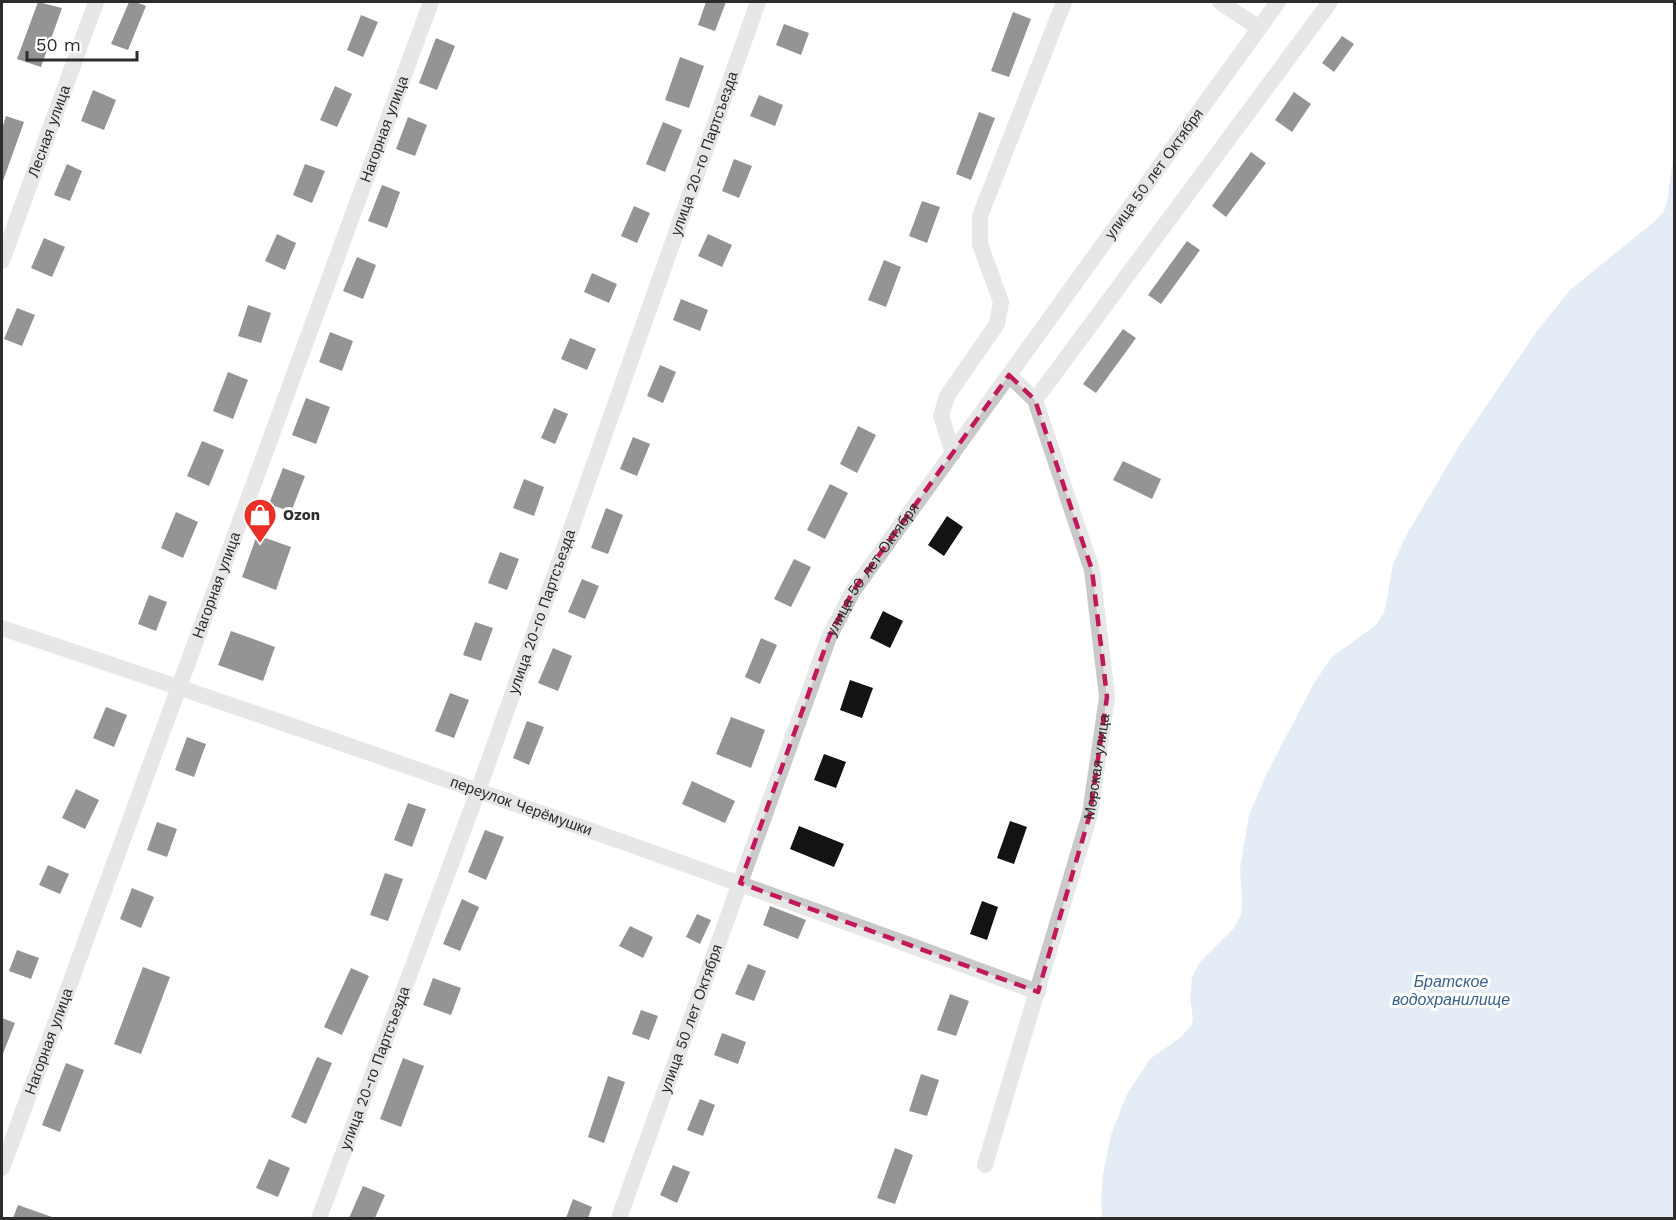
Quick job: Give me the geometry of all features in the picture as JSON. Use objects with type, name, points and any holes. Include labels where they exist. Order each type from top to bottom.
[{"type":"street","name":"Лесная улица","points":[[2,261],[96,2]]},
{"type":"street","name":"Нагорная улица","points":[[2,1168],[177,686],[431,2]]},
{"type":"street","name":"улица 20-го Партсъезда","points":[[319,1218],[478,791],[758,2]]},
{"type":"street","points":[[953,453],[941,416],[947,396],[997,324],[1001,302],[980,244],[980,216],[1064,2]]},
{"type":"street","points":[[1220,2],[1259,28]]},
{"type":"street","name":"улица 50 лет Октября","points":[[620,1218],[828,637],[853,591],[1278,2]]},
{"type":"street","points":[[1035,400],[1330,2]]},
{"type":"street","name":"Морская улица","points":[[985,1165],[1090,814],[1107,697],[1092,570],[1035,400],[1009,375]]},
{"type":"street","name":"переулок Черёмушки","points":[[2,628],[177,686],[740,883],[1038,992]]},
{"type":"highlighted area","points":[[1009,375],[1035,400],[1092,570],[1107,697],[1090,814],[1038,992],[740,883],[829,637],[853,591]]},
{"type":"water","name":"Братское водохранилище","points":[[1674,151],[1674,1218],[1102,1218],[1103,1174],[1111,1135],[1127,1094],[1150,1059],[1181,1037],[1192,1024],[1190,998],[1192,977],[1200,962],[1234,928],[1241,914],[1240,868],[1249,815],[1267,773],[1314,683],[1332,657],[1377,624],[1384,612],[1393,564],[1407,534],[1459,446],[1537,331],[1570,290],[1655,221],[1664,211]]},
{"type":"building","points":[[38,2],[62,8],[41,67],[17,59]]},
{"type":"building","points":[[129,2],[146,6],[128,50],[111,44]]},
{"type":"building","points":[[706,2],[726,2],[715,31],[698,25]]},
{"type":"building","points":[[1013,12],[1031,19],[1009,77],[991,71]]},
{"type":"building","points":[[361,15],[378,22],[363,57],[347,50]]},
{"type":"building","points":[[784,24],[809,33],[801,55],[776,45]]},
{"type":"building","points":[[1342,36],[1354,44],[1334,72],[1322,63]]},
{"type":"building","points":[[436,38],[455,46],[437,90],[419,83]]},
{"type":"building","points":[[680,57],[704,66],[689,108],[665,100]]},
{"type":"building","points":[[335,86],[352,94],[337,127],[320,120]]},
{"type":"building","points":[[93,90],[116,100],[104,130],[81,121]]},
{"type":"building","points":[[1294,92],[1311,104],[1292,132],[1275,120]]},
{"type":"building","points":[[759,95],[783,105],[775,126],[750,116]]},
{"type":"building","points":[[979,112],[995,118],[971,180],[956,174]]},
{"type":"building","points":[[6,116],[24,122],[3,181],[2,129]]},
{"type":"building","points":[[408,117],[427,125],[415,156],[396,149]]},
{"type":"building","points":[[663,122],[682,130],[665,172],[646,164]]},
{"type":"building","points":[[1251,152],[1266,163],[1226,217],[1212,206]]},
{"type":"building","points":[[734,159],[752,166],[739,198],[722,191]]},
{"type":"building","points":[[67,164],[82,171],[70,201],[54,195]]},
{"type":"building","points":[[305,164],[325,171],[312,203],[293,195]]},
{"type":"building","points":[[382,185],[400,192],[387,228],[368,221]]},
{"type":"building","points":[[922,201],[940,207],[927,243],[909,236]]},
{"type":"building","points":[[634,206],[650,213],[637,243],[621,236]]},
{"type":"building","points":[[277,234],[296,243],[285,270],[265,261]]},
{"type":"building","points":[[708,234],[732,245],[722,267],[698,256]]},
{"type":"building","points":[[44,238],[65,247],[52,277],[31,268]]},
{"type":"building","points":[[1187,241],[1200,250],[1161,304],[1148,295]]},
{"type":"building","points":[[357,257],[376,265],[363,299],[343,291]]},
{"type":"building","points":[[884,260],[901,267],[886,307],[868,300]]},
{"type":"building","points":[[592,273],[617,284],[609,303],[584,292]]},
{"type":"building","points":[[681,299],[708,310],[700,331],[673,320]]},
{"type":"building","points":[[248,305],[271,313],[261,343],[238,336]]},
{"type":"building","points":[[17,308],[35,315],[22,346],[4,339]]},
{"type":"building","points":[[1123,329],[1136,338],[1096,393],[1083,384]]},
{"type":"building","points":[[330,332],[353,341],[342,371],[319,362]]},
{"type":"building","points":[[570,338],[596,349],[587,370],[561,359]]},
{"type":"building","points":[[660,365],[676,372],[663,403],[647,396]]},
{"type":"building","points":[[228,372],[248,380],[233,419],[213,411]]},
{"type":"building","points":[[306,398],[330,407],[316,444],[292,435]]},
{"type":"building","points":[[554,408],[568,414],[555,444],[541,438]]},
{"type":"building","points":[[858,426],[876,435],[857,473],[840,464]]},
{"type":"building","points":[[633,437],[650,444],[637,476],[620,469]]},
{"type":"building","points":[[202,441],[224,450],[209,486],[187,476]]},
{"type":"building","points":[[1123,461],[1161,479],[1152,499],[1113,480]]},
{"type":"building","points":[[283,468],[305,476],[291,512],[269,504]]},
{"type":"building","points":[[524,479],[544,487],[534,516],[513,508]]},
{"type":"building","points":[[830,484],[848,493],[825,539],[807,530]]},
{"type":"building","points":[[606,508],[623,515],[608,554],[591,548]]},
{"type":"building","points":[[176,512],[198,522],[183,558],[161,548]]},
{"type":"building","points":[[947,516],[963,527],[944,556],[928,545]]},
{"type":"building","points":[[257,535],[291,547],[276,590],[242,577]]},
{"type":"building","points":[[500,552],[519,559],[507,590],[488,583]]},
{"type":"building","points":[[794,559],[811,567],[791,607],[774,599]]},
{"type":"building","points":[[582,579],[599,586],[585,619],[568,612]]},
{"type":"building","points":[[149,595],[167,602],[156,631],[138,624]]},
{"type":"building","points":[[883,611],[903,621],[890,648],[870,638]]},
{"type":"building","points":[[475,622],[493,628],[481,661],[463,655]]},
{"type":"building","points":[[231,631],[275,647],[263,681],[218,665]]},
{"type":"building","points":[[761,638],[777,645],[760,684],[745,677]]},
{"type":"building","points":[[553,648],[572,656],[558,691],[538,683]]},
{"type":"building","points":[[850,680],[873,688],[862,718],[840,710]]},
{"type":"building","points":[[450,693],[469,700],[454,738],[435,731]]},
{"type":"building","points":[[106,707],[127,715],[114,747],[93,738]]},
{"type":"building","points":[[731,717],[765,730],[751,768],[716,754]]},
{"type":"building","points":[[527,721],[544,727],[529,765],[513,758]]},
{"type":"building","points":[[187,737],[206,744],[194,777],[175,770]]},
{"type":"building","points":[[824,754],[846,762],[836,788],[814,780]]},
{"type":"building","points":[[692,781],[735,801],[725,823],[682,804]]},
{"type":"building","points":[[76,789],[99,800],[85,829],[62,818]]},
{"type":"building","points":[[408,803],[426,809],[412,847],[394,840]]},
{"type":"building","points":[[1010,821],[1027,827],[1014,864],[997,858]]},
{"type":"building","points":[[157,822],[177,829],[167,857],[147,850]]},
{"type":"building","points":[[799,826],[844,844],[834,867],[790,849]]},
{"type":"building","points":[[485,830],[504,837],[486,880],[468,872]]},
{"type":"building","points":[[48,865],[69,874],[60,894],[39,885]]},
{"type":"building","points":[[385,873],[403,879],[388,921],[370,915]]},
{"type":"building","points":[[132,888],[154,897],[141,928],[120,919]]},
{"type":"building","points":[[462,899],[479,907],[460,951],[443,944]]},
{"type":"building","points":[[982,901],[998,907],[987,940],[970,934]]},
{"type":"building","points":[[770,906],[806,920],[798,939],[763,925]]},
{"type":"building","points":[[697,914],[711,920],[700,944],[686,937]]},
{"type":"building","points":[[630,926],[653,937],[643,958],[619,946]]},
{"type":"building","points":[[17,950],[39,958],[31,979],[9,971]]},
{"type":"building","points":[[748,964],[766,971],[754,1001],[735,994]]},
{"type":"building","points":[[143,967],[170,977],[141,1054],[114,1044]]},
{"type":"building","points":[[351,968],[369,976],[342,1035],[324,1027]]},
{"type":"building","points":[[433,978],[461,988],[451,1015],[423,1005]]},
{"type":"building","points":[[950,994],[969,1001],[956,1036],[937,1030]]},
{"type":"building","points":[[641,1010],[658,1016],[649,1040],[632,1034]]},
{"type":"building","points":[[2,1018],[15,1023],[2,1056]]},
{"type":"building","points":[[722,1033],[746,1042],[738,1064],[714,1055]]},
{"type":"building","points":[[317,1057],[332,1063],[306,1124],[291,1117]]},
{"type":"building","points":[[403,1058],[424,1066],[401,1127],[380,1119]]},
{"type":"building","points":[[66,1063],[84,1070],[60,1132],[42,1125]]},
{"type":"building","points":[[921,1074],[939,1080],[927,1116],[909,1111]]},
{"type":"building","points":[[608,1076],[625,1082],[604,1143],[588,1137]]},
{"type":"building","points":[[700,1099],[715,1105],[703,1136],[687,1130]]},
{"type":"building","points":[[895,1148],[913,1155],[895,1204],[877,1198]]},
{"type":"building","points":[[269,1159],[290,1168],[278,1197],[256,1188]]},
{"type":"building","points":[[673,1165],[690,1172],[677,1203],[660,1195]]},
{"type":"building","points":[[363,1186],[385,1195],[375,1218],[349,1218]]},
{"type":"building","points":[[573,1199],[592,1207],[588,1218],[566,1218]]},
{"type":"building","points":[[18,1205],[52,1217],[52,1218],[13,1218]]},
{"type":"place","name":"Ozon","points":[[260,544]]}]
